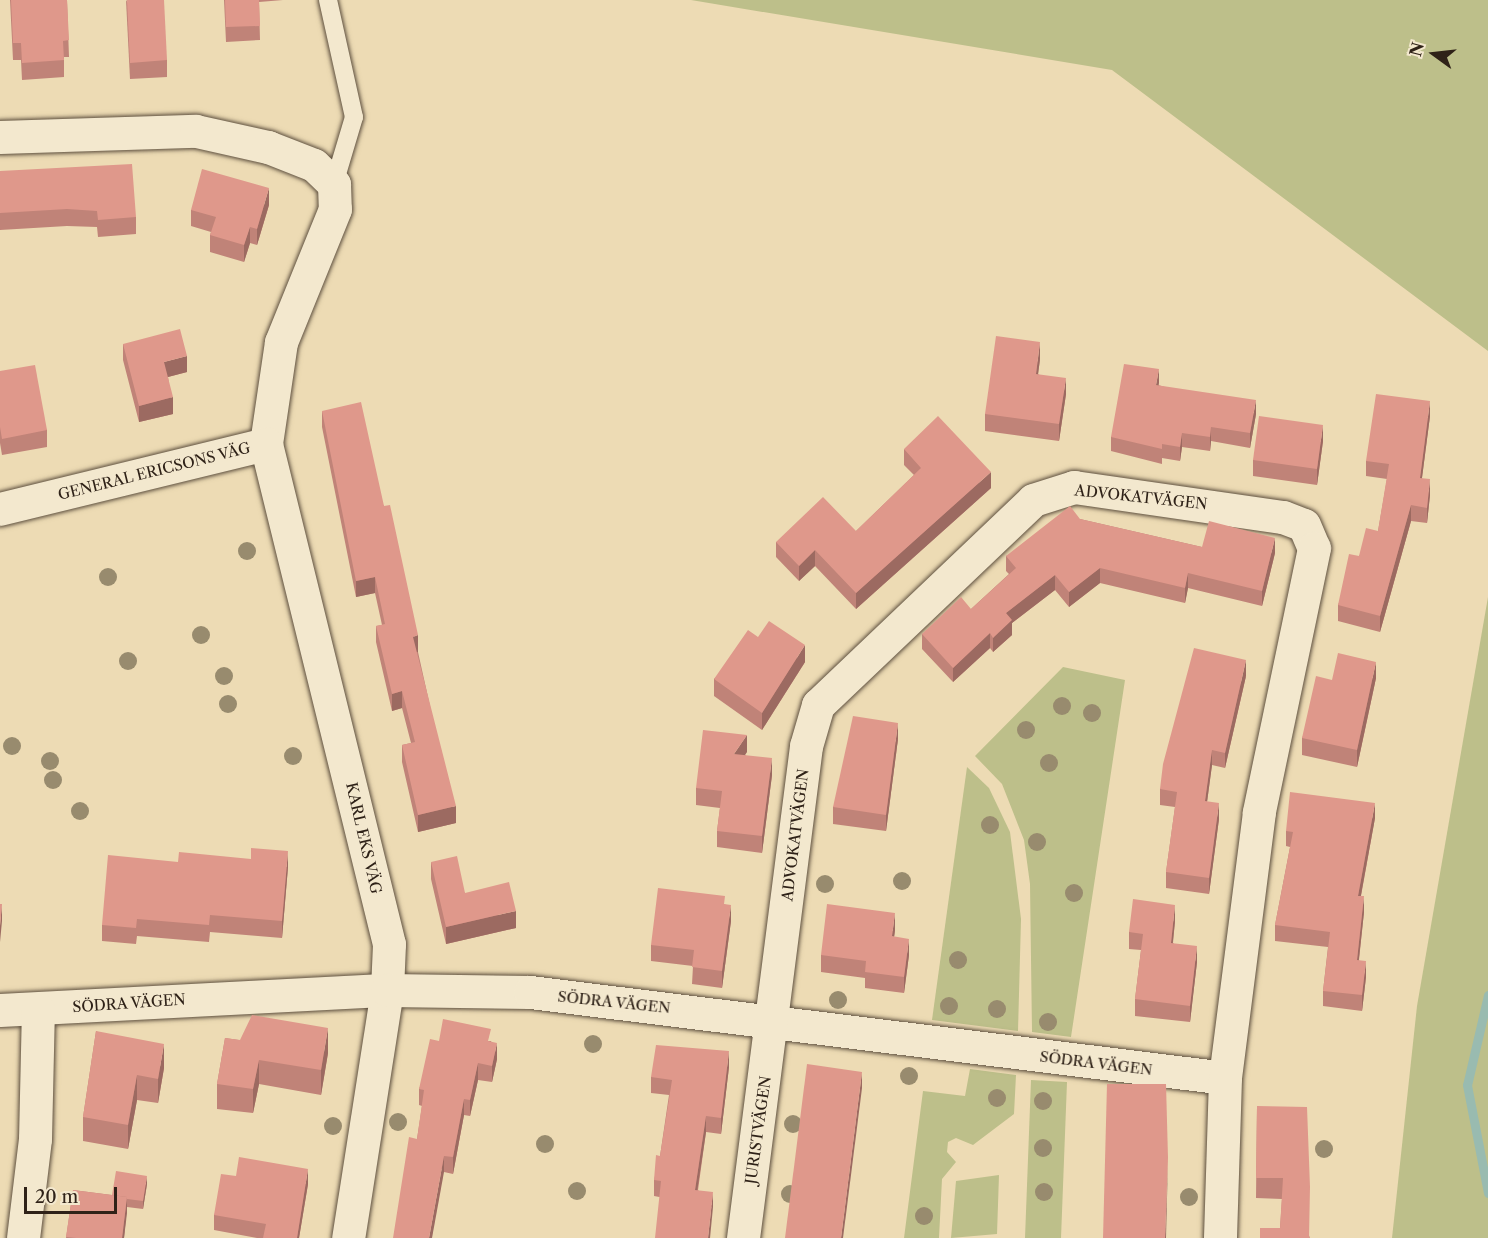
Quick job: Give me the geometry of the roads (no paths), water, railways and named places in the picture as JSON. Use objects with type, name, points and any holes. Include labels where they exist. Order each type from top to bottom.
[{"type":"street","points":[[0,138],[196,131],[268,147],[314,165],[334,184]]},
{"type":"street","name":"GENERAL ERICSONS VÄG","points":[[0,509],[266,444],[281,342],[335,209],[334,184]]},
{"type":"street","name":"KARL EKS VÄG","points":[[266,444],[389,944],[387,990],[348,1238]]},
{"type":"street","name":"ADVOKATVÄGEN","points":[[773,1023],[806,746],[818,705],[1033,500],[1074,487],[1283,517],[1304,525],[1314,548],[1259,812],[1225,1078]]},
{"type":"street","name":"SÖDRA VÄGEN","points":[[0,1010],[38,1010],[387,990],[530,992],[1225,1078]]},
{"type":"street","points":[[23,1238],[35,1139],[38,1010]]},
{"type":"street","name":"JURISTVÄGEN","points":[[743,1238],[773,1023]]},
{"type":"street","points":[[1220,1238],[1225,1078]]},
{"type":"lane","points":[[328,0],[354,117],[334,184]]},
{"type":"waterway","points":[[1488,995],[1467,1085],[1488,1193]]}]
